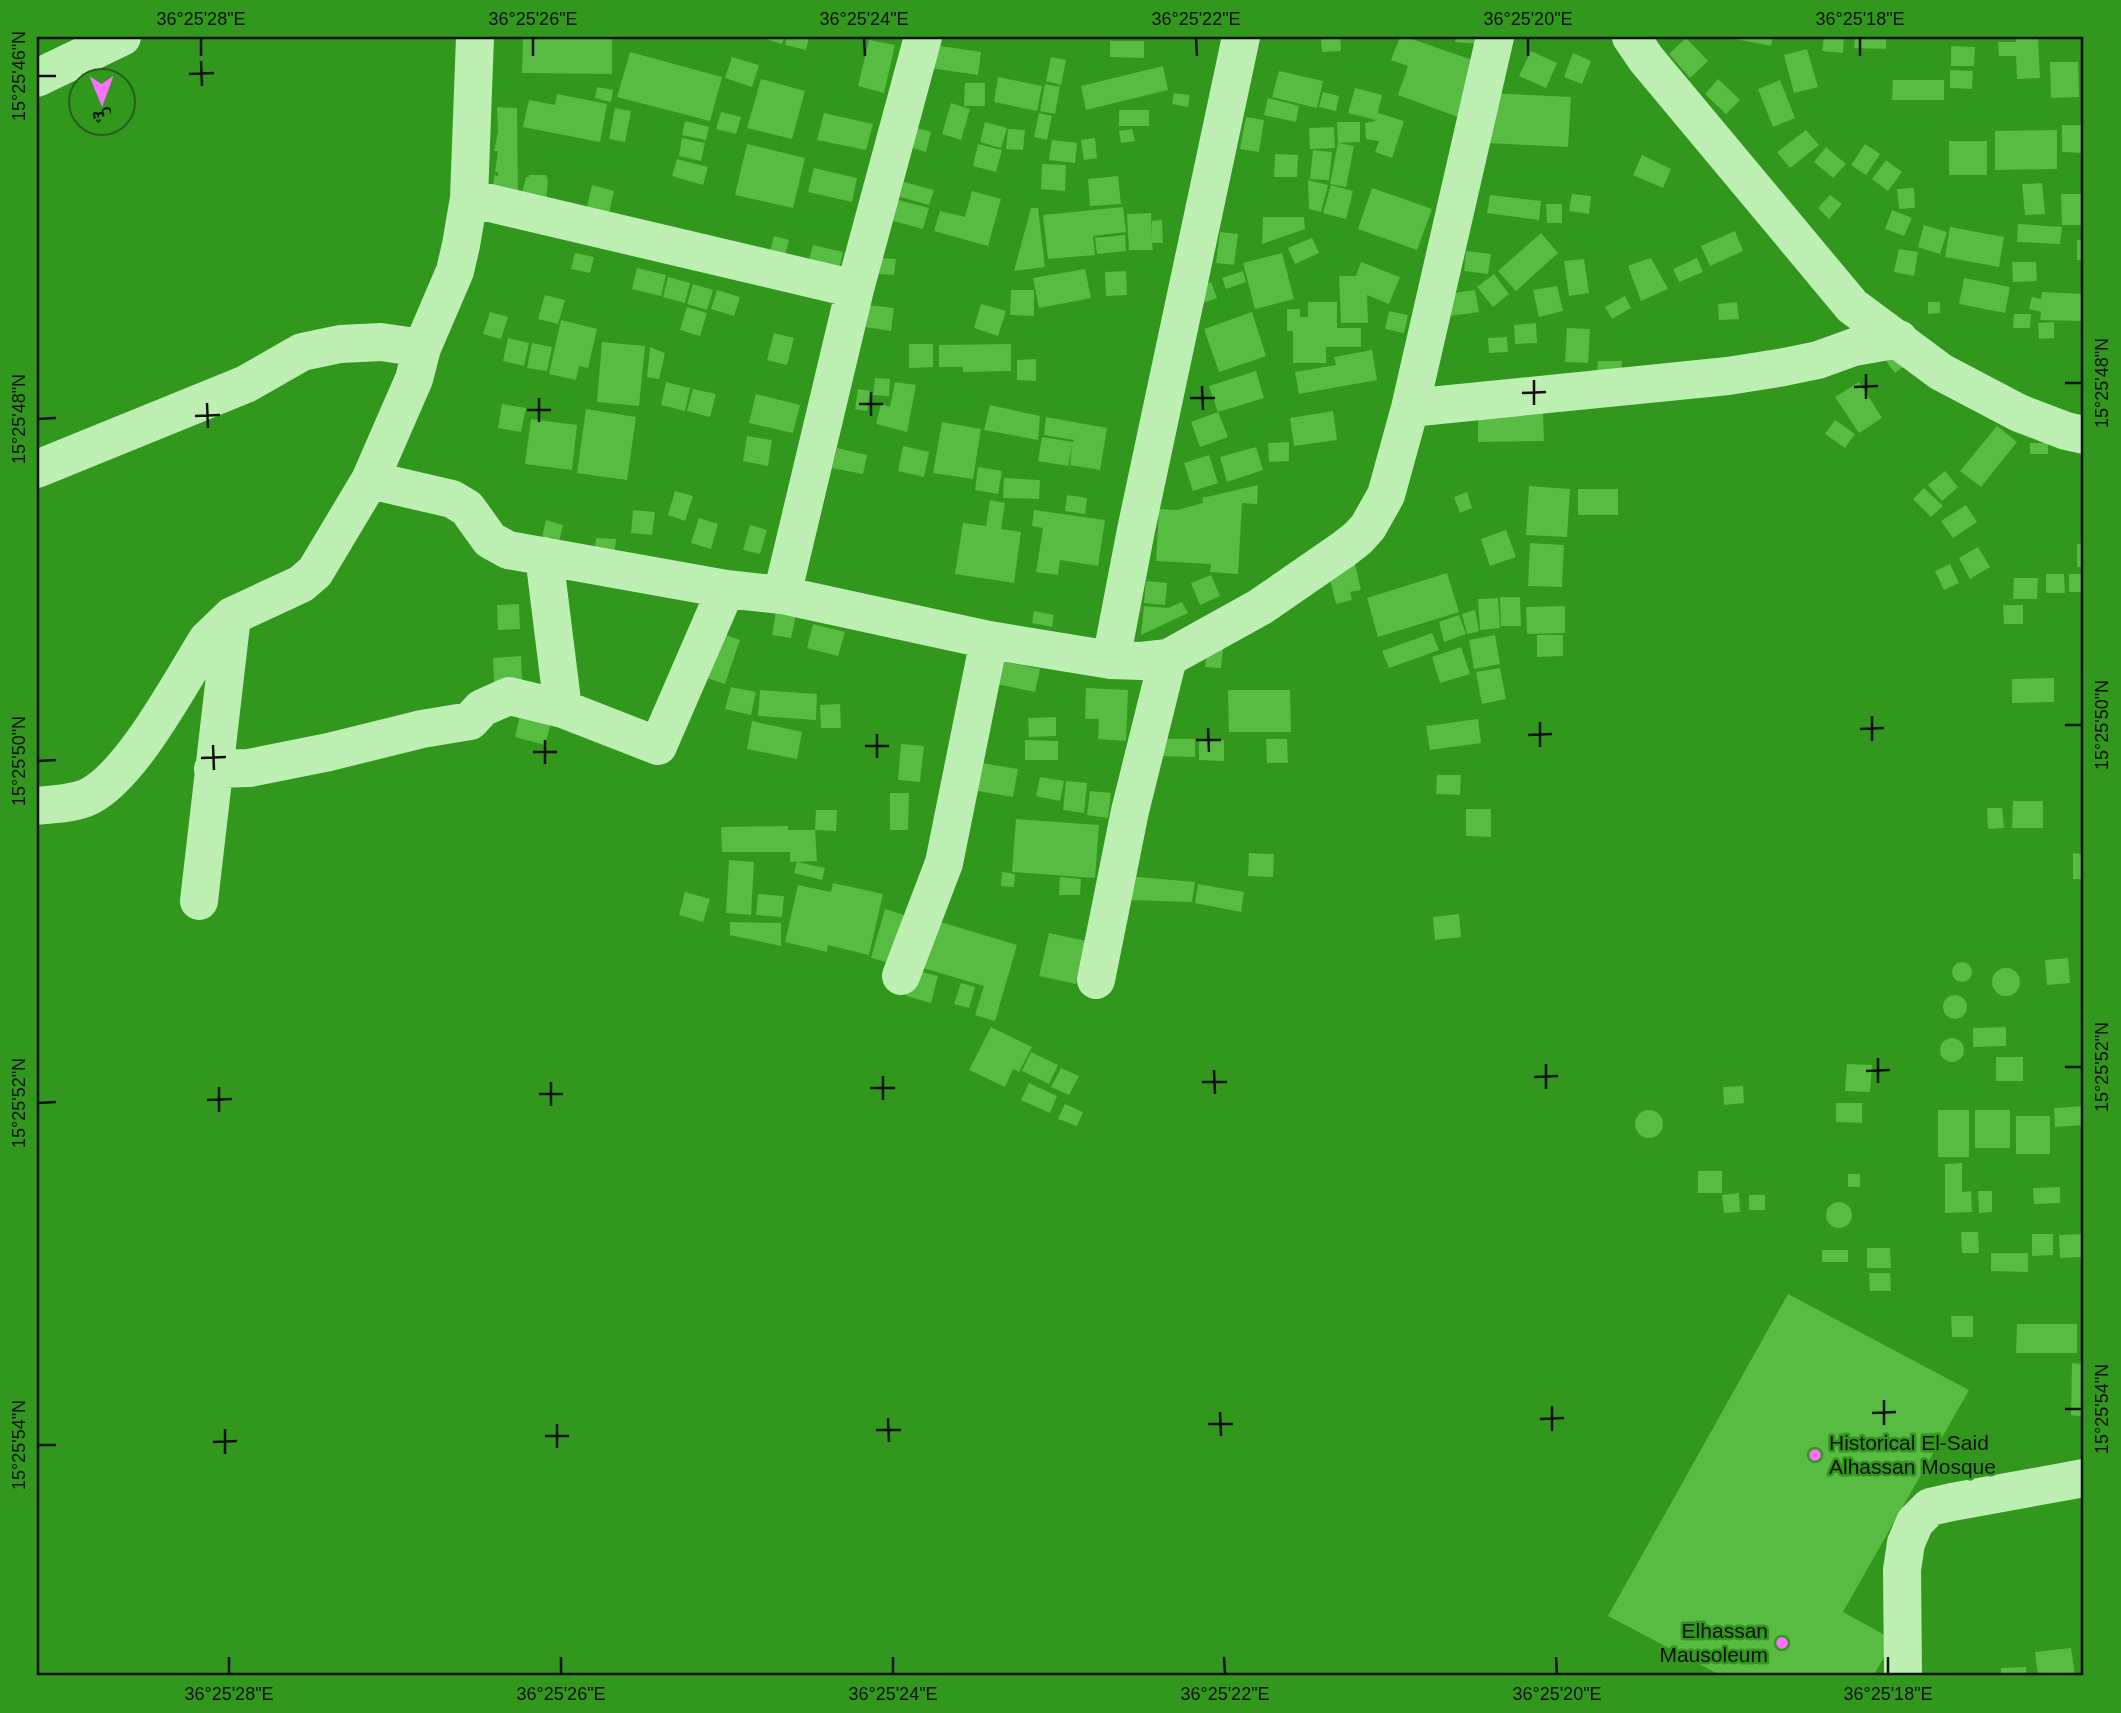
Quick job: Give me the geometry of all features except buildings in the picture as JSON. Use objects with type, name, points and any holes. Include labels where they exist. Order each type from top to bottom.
[{"type":"street","points":[[37,78],[122,37]]},
{"type":"street","points":[[37,806],[69,803],[90,796],[109,782],[136,752],[207,640],[232,616],[301,584],[316,572],[370,480],[414,379],[422,348],[455,271],[466,225],[475,37]]},
{"type":"street","points":[[782,595],[855,289],[923,37]]},
{"type":"street","points":[[1111,660],[1241,37]]},
{"type":"street","points":[[370,480],[452,499],[467,508],[490,540],[508,550],[726,589],[782,595],[989,640],[1111,660],[1167,658],[1260,607],[1358,538],[1386,495],[1410,408],[1494,37]]},
{"type":"street","points":[[1630,37],[1852,306],[1941,372],[2019,413],[2084,435]]},
{"type":"street","points":[[469,198],[855,289]]},
{"type":"street","points":[[1410,408],[1728,376],[1818,360],[1854,347],[1899,339]]},
{"type":"street","points":[[37,469],[246,384],[302,352],[340,344],[381,342],[422,348]]},
{"type":"street","points":[[544,556],[563,709]]},
{"type":"street","points":[[213,769],[267,764],[422,729],[470,721],[482,708],[509,696],[563,709],[658,746],[726,589]]},
{"type":"street","points":[[199,901],[232,616]]},
{"type":"street","points":[[901,976],[944,863],[989,640]]},
{"type":"street","points":[[1096,980],[1130,811],[1167,658]]},
{"type":"street","points":[[1903,1676],[1902,1570],[1906,1543],[1915,1522],[1930,1507],[2084,1478]]},
{"type":"place","name":"Historical El-Said Alhassan Mosque","points":[[1815,1455]]},
{"type":"place","name":"Elhassan Mausoleum","points":[[1782,1643]]}]
